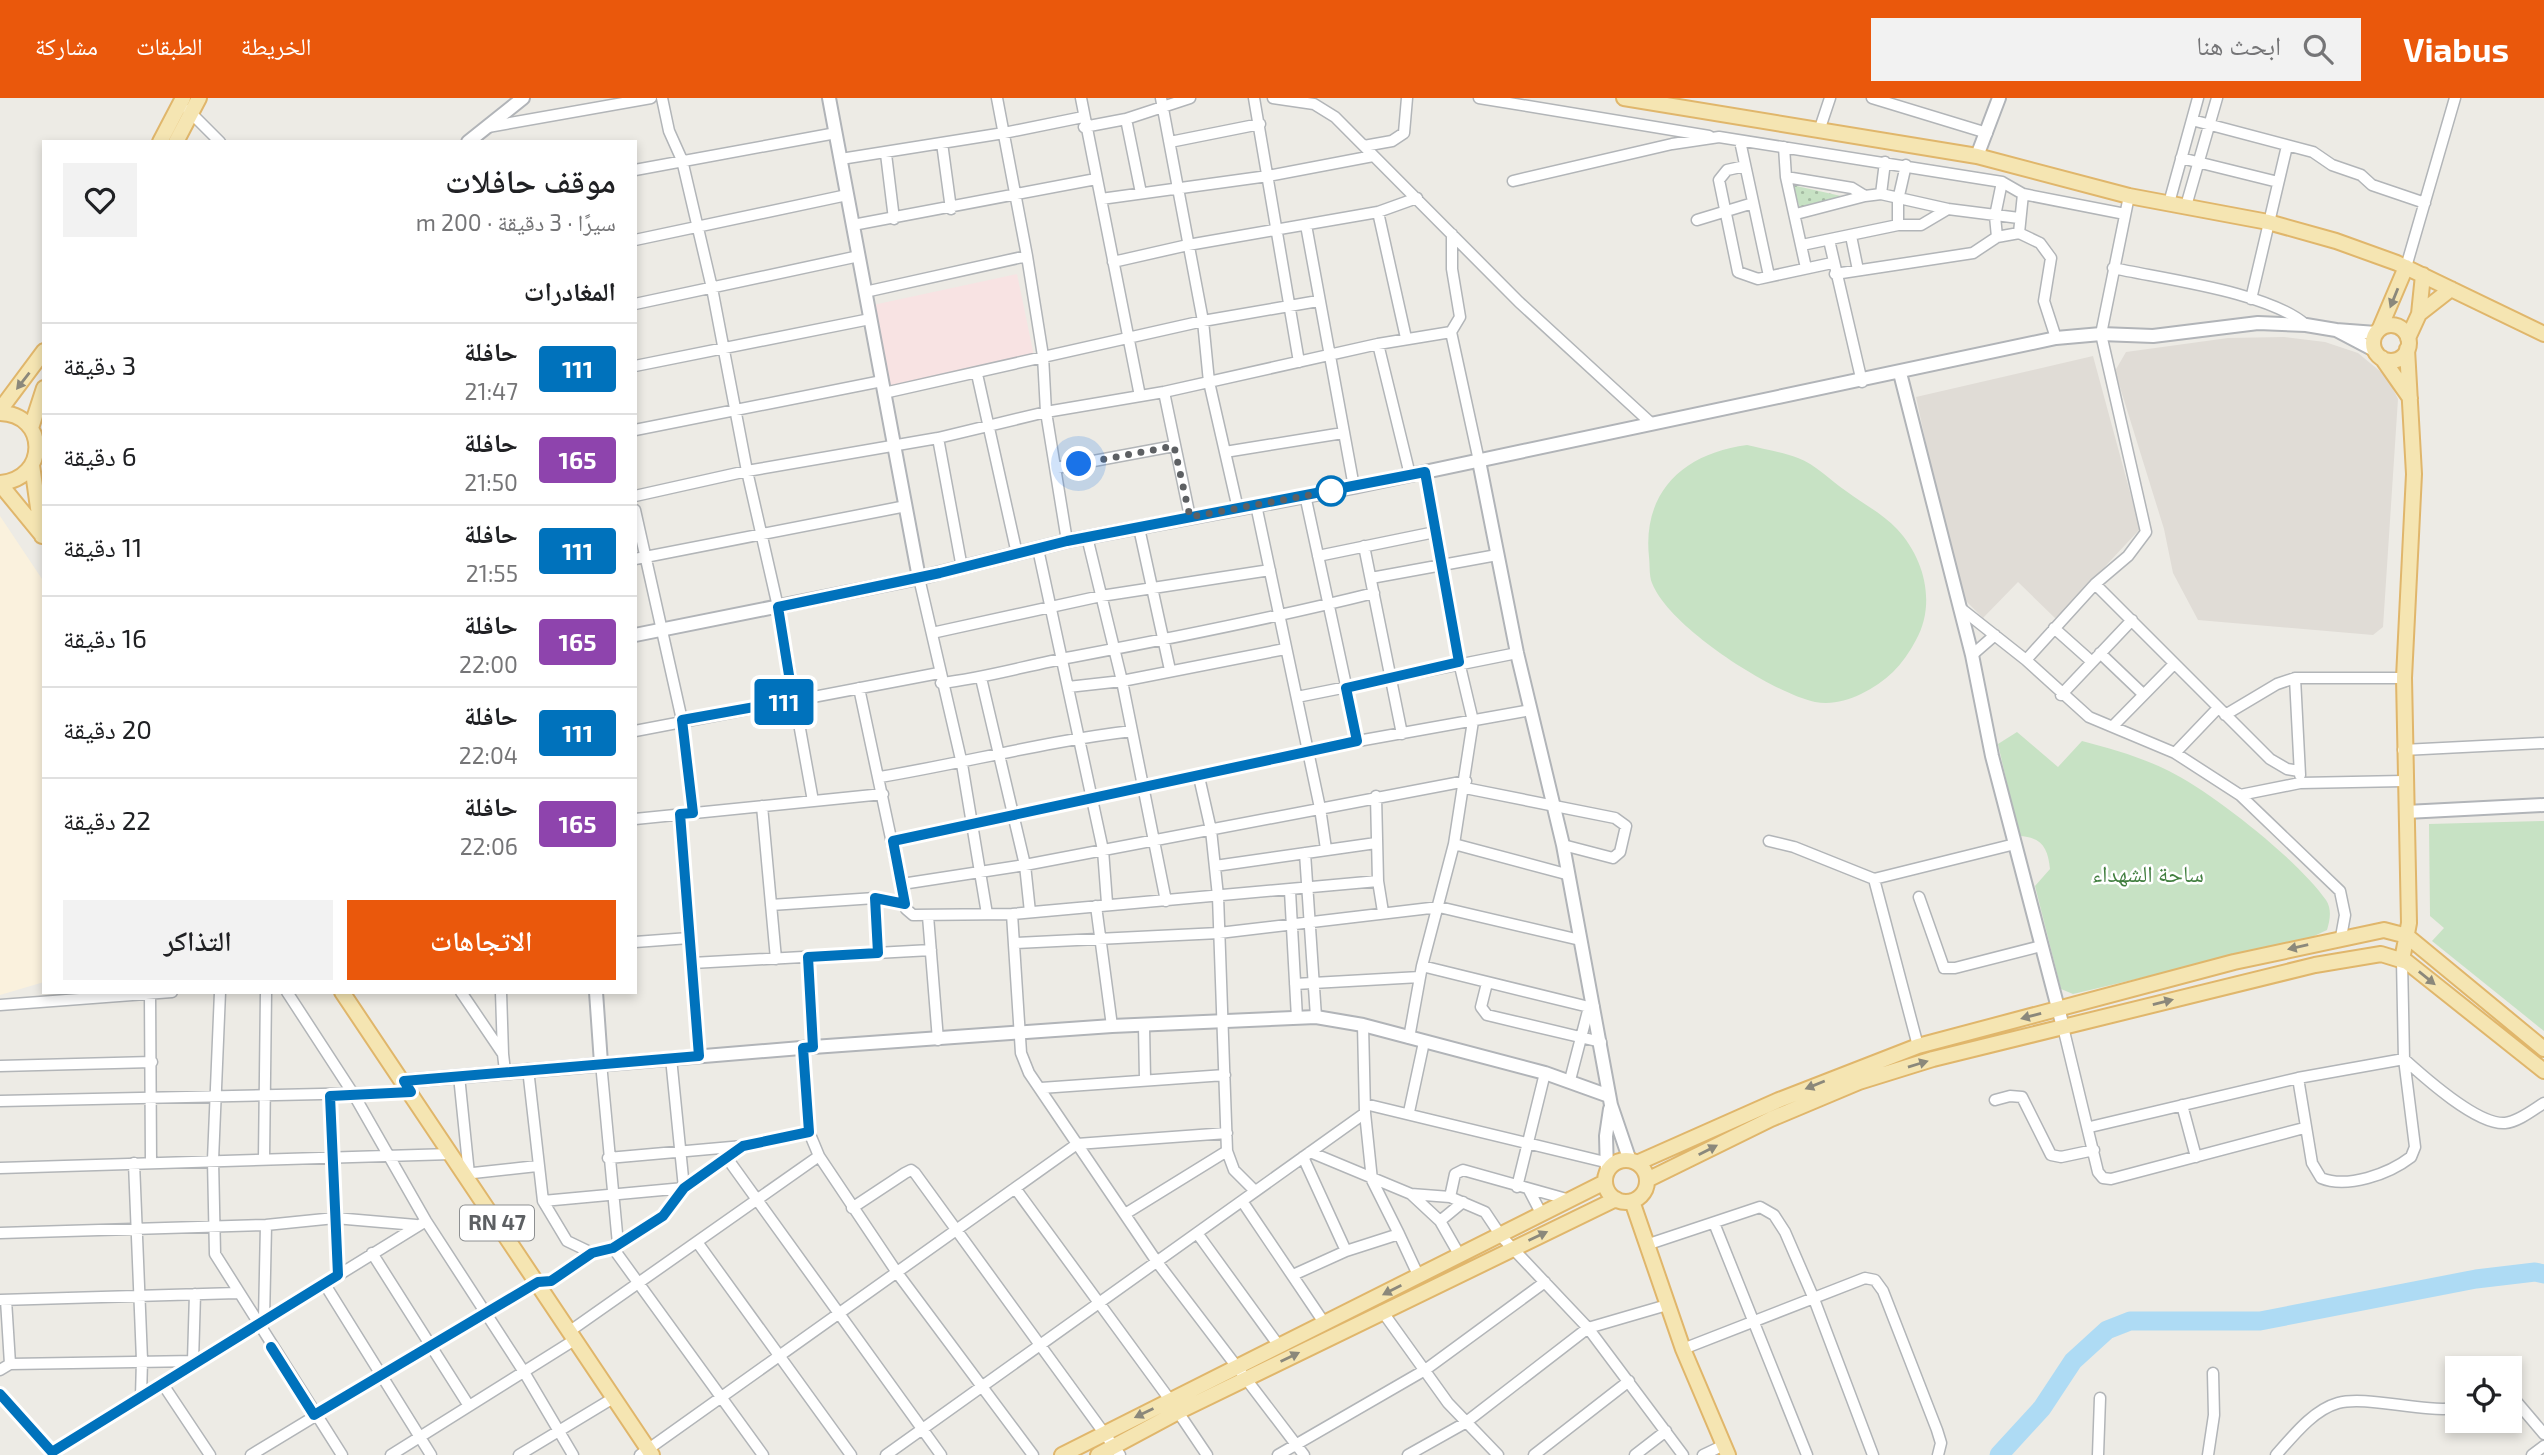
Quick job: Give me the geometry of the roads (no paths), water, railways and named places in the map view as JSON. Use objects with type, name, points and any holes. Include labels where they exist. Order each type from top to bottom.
[{"type":"main road","points":[[161,140],[184,105],[199,98]]},
{"type":"main road","points":[[471,140],[523,98]]},
{"type":"main road","points":[[831,98],[919,578]]},
{"type":"main road","points":[[1624,98],[1977,156],[2129,196],[2268,222],[2336,240],[2406,267],[2544,334]]},
{"type":"main road","points":[[1977,156],[1999,98]]},
{"type":"main road","points":[[176,140],[184,105]]},
{"type":"main road","points":[[2406,267],[2378,330],[2378,354],[2411,400]]},
{"type":"main road","points":[[2336,331],[2394,360],[2408,344],[2419,314],[2423,275]]},
{"type":"main road","points":[[2419,314],[2451,289]]},
{"type":"main road","points":[[637,635],[919,578],[1067,541],[1353,487],[1861,382],[2056,338],[2101,334],[2153,336],[2258,324],[2306,325],[2336,331],[2378,330],[2396,326],[2408,344],[2414,474],[2404,678],[2407,936],[2402,960]]},
{"type":"main road","points":[[35,425],[0,412],[42,354]]},
{"type":"main road","points":[[1900,373],[1972,656],[1992,756],[2063,1027]]},
{"type":"main road","points":[[42,396],[35,425],[37,446],[32,465],[18,479],[0,484],[42,536]]},
{"type":"main road","points":[[1479,461],[1517,653],[1563,845],[1566,874],[1601,1042],[1610,1100],[1633,1162],[1647,1180]]},
{"type":"main road","points":[[32,465],[40,491],[42,522]]},
{"type":"main road","points":[[2406,812],[2544,805]]},
{"type":"main road","points":[[1098,1455],[1117,1451],[1174,1406],[1234,1367],[1574,1200],[1617,1163],[1633,1162],[1768,1104],[1918,1046],[2127,989],[2341,937],[2384,930],[2407,936],[2544,1049]]},
{"type":"main road","points":[[1062,1455],[1102,1433],[1246,1379],[1616,1199],[1632,1201],[1643,1193],[1647,1180],[1771,1119],[1859,1082],[1933,1059],[2315,965],[2381,954],[2402,960],[2544,1071]]},
{"type":"main road","points":[[2127,989],[2130,1010]]},
{"type":"main road","name":"RN 47","points":[[343,994],[615,1397],[647,1453]]},
{"type":"main road","points":[[596,994],[601,1063]]},
{"type":"main road","points":[[407,1087],[458,1076],[505,1071],[808,1047],[1112,1026],[1316,1017],[1363,1025],[1570,1080],[1610,1100]]},
{"type":"main road","points":[[1610,1100],[1606,1172],[1608,1192],[1616,1199]]},
{"type":"main road","points":[[1632,1201],[1683,1349],[1726,1450]]},
{"type":"street","points":[[488,127],[651,98]]},
{"type":"street","points":[[662,98],[669,131],[682,160],[712,288],[747,471],[778,607],[813,801]]},
{"type":"street","points":[[997,98],[1027,256],[1042,356],[1046,412],[1067,541]]},
{"type":"street","points":[[1081,98],[1112,262],[1131,338],[1140,396]]},
{"type":"street","points":[[841,159],[886,154],[1004,133],[1126,119],[1163,102],[1190,98]]},
{"type":"street","points":[[1254,98],[1299,362]]},
{"type":"street","points":[[1273,98],[1322,107],[1418,198],[1519,302],[1652,424]]},
{"type":"street","points":[[1364,146],[1392,141],[1404,133],[1407,98]]},
{"type":"street","points":[[1479,98],[2003,182],[2023,194],[2125,214]]},
{"type":"street","points":[[1819,131],[1830,98]]},
{"type":"street","points":[[1872,98],[1987,133]]},
{"type":"street","points":[[2169,203],[2198,98]]},
{"type":"street","points":[[2186,206],[2217,98]]},
{"type":"street","points":[[2406,267],[2455,98]]},
{"type":"street","points":[[1163,102],[1203,321],[1209,382],[1238,509]]},
{"type":"street","points":[[184,105],[218,140]]},
{"type":"street","points":[[1126,119],[1141,193]]},
{"type":"street","points":[[2192,120],[2313,152],[2332,165],[2361,175],[2372,185],[2425,203]]},
{"type":"street","points":[[1170,142],[1259,124]]},
{"type":"street","points":[[637,170],[836,133]]},
{"type":"street","points":[[1513,181],[1672,144],[1719,137]]},
{"type":"street","points":[[1740,141],[1769,276]]},
{"type":"street","points":[[942,142],[951,209]]},
{"type":"street","points":[[2251,299],[2287,146]]},
{"type":"street","points":[[1784,147],[1786,177],[1807,268]]},
{"type":"street","points":[[886,154],[894,219]]},
{"type":"street","points":[[1101,199],[1268,176],[1373,156]]},
{"type":"street","points":[[2181,158],[2278,181]]},
{"type":"street","points":[[1881,194],[1885,162]]},
{"type":"street","points":[[1898,225],[1898,200],[1906,165]]},
{"type":"street","points":[[1745,166],[1727,170],[1719,180],[1738,272],[1754,279],[1832,262]]},
{"type":"street","points":[[1786,177],[1852,188],[1865,196]]},
{"type":"street","points":[[853,225],[951,209],[1096,179]]},
{"type":"street","points":[[1997,237],[1995,216],[2003,182]]},
{"type":"street","points":[[1796,214],[1881,194],[1898,200],[1948,209],[2020,218]]},
{"type":"street","points":[[2019,233],[2023,194]]},
{"type":"street","points":[[637,240],[847,195]]},
{"type":"street","points":[[2026,660],[2095,584],[2136,547],[2143,538],[2147,525],[2101,334],[2129,196]]},
{"type":"street","points":[[1112,262],[1188,245],[1378,212],[1418,198]]},
{"type":"street","points":[[1697,220],[1753,203]]},
{"type":"street","points":[[1802,245],[1898,225],[1927,223],[1948,209]]},
{"type":"street","points":[[1378,212],[1406,338]]},
{"type":"street","points":[[1306,225],[1353,487]]},
{"type":"street","points":[[1835,274],[1973,253],[1997,237],[2019,233],[2040,243],[2051,258],[2044,301],[2056,338]]},
{"type":"street","points":[[1452,234],[1452,269],[1460,317],[1451,332],[1479,461]]},
{"type":"street","points":[[1851,236],[1858,270]]},
{"type":"street","points":[[1829,240],[1861,382]]},
{"type":"street","points":[[637,304],[859,256]]},
{"type":"street","points":[[865,292],[1027,256]]},
{"type":"street","points":[[2113,268],[2251,299],[2289,313],[2306,325]]},
{"type":"street","points":[[637,429],[977,374],[1042,356],[1203,321],[1318,302]]},
{"type":"street","points":[[637,366],[870,318]]},
{"type":"street","points":[[637,496],[747,471],[938,438],[1046,412],[1164,392],[1406,338],[1451,332]]},
{"type":"street","points":[[1378,344],[1410,475]]},
{"type":"street","points":[[977,374],[1017,554]]},
{"type":"street","points":[[1164,392],[1190,517]]},
{"type":"street","points":[[1225,452],[1343,433]]},
{"type":"street","points":[[938,438],[962,568]]},
{"type":"street","points":[[1056,468],[1174,446]]},
{"type":"street","points":[[1409,1038],[1421,972],[1454,844],[1466,784],[1474,721],[1459,662],[1425,472]]},
{"type":"street","points":[[1305,495],[1357,741]]},
{"type":"street","points":[[1256,505],[1320,808],[1326,849]]},
{"type":"street","points":[[641,558],[906,506]]},
{"type":"street","points":[[637,526],[641,558],[664,630],[682,720],[693,813]]},
{"type":"street","points":[[1139,528],[1170,670]]},
{"type":"street","points":[[1318,556],[1435,532]]},
{"type":"street","points":[[1087,537],[1122,681],[1166,901]]},
{"type":"street","points":[[1364,545],[1402,734]]},
{"type":"street","points":[[1038,549],[1103,850],[1107,903]]},
{"type":"street","points":[[1371,578],[1442,568],[1497,555]]},
{"type":"street","points":[[932,633],[1101,596],[1270,570]]},
{"type":"street","points":[[919,578],[962,764],[982,871],[987,914]]},
{"type":"street","points":[[2095,584],[2172,665],[2270,759],[2287,769],[2300,771]]},
{"type":"street","points":[[637,731],[859,688],[940,678],[982,678],[1062,659],[1278,617],[1374,593]]},
{"type":"street","points":[[1958,606],[2026,660],[2061,695],[2089,717],[2114,725],[2175,754],[2240,795],[2340,891],[2345,915],[2341,937]]},
{"type":"street","points":[[2061,695],[2132,620]]},
{"type":"street","points":[[2054,628],[2091,661]]},
{"type":"street","points":[[1972,656],[1995,635]]},
{"type":"street","points":[[1069,687],[1122,681],[1285,649]]},
{"type":"street","points":[[1297,697],[1459,662],[1517,653]]},
{"type":"street","points":[[2100,653],[2143,694]]},
{"type":"street","points":[[2114,725],[2172,665]]},
{"type":"street","points":[[982,678],[1025,865],[1030,912]]},
{"type":"street","points":[[2175,754],[2221,712],[2295,678],[2404,678]]},
{"type":"street","points":[[2295,678],[2300,783]]},
{"type":"street","points":[[859,688],[905,904],[913,915],[1012,914],[1107,903],[1290,891],[1378,881]]},
{"type":"street","points":[[893,841],[1357,741],[1531,710]]},
{"type":"street","points":[[880,777],[962,764],[1078,737],[1132,731]]},
{"type":"street","points":[[2403,750],[2544,743]]},
{"type":"street","points":[[1199,777],[1210,830],[1218,896],[1220,1022],[1225,1075],[1227,1151],[1234,1170],[1255,1191]]},
{"type":"street","points":[[2240,795],[2300,783],[2404,781]]},
{"type":"street","points":[[902,884],[1025,865],[1376,796],[1466,784],[1615,818],[1626,826],[1620,852],[1613,858],[1563,845]]},
{"type":"street","points":[[637,819],[883,794]]},
{"type":"street","points":[[1376,796],[1378,881],[1383,912]]},
{"type":"street","points":[[762,806],[776,959]]},
{"type":"street","points":[[680,814],[699,1056]]},
{"type":"street","points":[[1769,841],[1874,879],[2015,844]]},
{"type":"street","points":[[1215,866],[1376,843]]},
{"type":"street","points":[[1454,844],[1566,874]]},
{"type":"street","points":[[1305,853],[1316,1017]]},
{"type":"street","points":[[1874,879],[1918,1046]]},
{"type":"street","points":[[1290,891],[1297,1018]]},
{"type":"street","points":[[1919,897],[1944,968],[1955,968],[2041,946]]},
{"type":"street","points":[[771,905],[875,898],[905,904]]},
{"type":"street","points":[[875,898],[878,953]]},
{"type":"street","points":[[1096,906],[1112,1026]]},
{"type":"street","points":[[1016,943],[1219,933],[1311,920],[1439,907],[1580,940]]},
{"type":"street","points":[[1012,914],[1023,1063],[1157,1262],[1234,1367],[1304,1455]]},
{"type":"street","points":[[928,916],[938,1040]]},
{"type":"street","points":[[637,942],[689,938]]},
{"type":"street","points":[[692,963],[931,950]]},
{"type":"street","points":[[808,957],[809,1132],[819,1156],[898,1274],[1032,1455]]},
{"type":"street","points":[[2298,1077],[2304,1128],[2316,1174],[2327,1181],[2339,1182],[2376,1175],[2408,1160],[2415,1147],[2404,1059],[2402,960]]},
{"type":"street","points":[[1295,985],[1421,972],[1486,983],[1592,1007],[1580,1038],[1570,1080]]},
{"type":"street","points":[[1486,983],[1481,1007],[1487,1015],[1601,1042]]},
{"type":"street","points":[[0,1005],[150,994],[153,1099],[151,1161]]},
{"type":"street","points":[[220,994],[213,1160],[212,1226],[215,1254],[237,1293],[260,1322],[314,1415],[342,1455]]},
{"type":"street","points":[[264,1159],[266,994]]},
{"type":"street","points":[[288,994],[390,1158],[421,1223],[487,1314],[573,1455]]},
{"type":"street","points":[[462,994],[503,1054]]},
{"type":"street","points":[[501,994],[505,1071]]},
{"type":"street","points":[[1363,1025],[1365,1108],[1372,1180],[1419,1277]]},
{"type":"street","points":[[1143,1026],[1145,1079]]},
{"type":"street","points":[[2063,1027],[2090,1127],[2098,1172],[2105,1179],[2304,1128]]},
{"type":"street","points":[[1409,1112],[1424,1042]]},
{"type":"street","points":[[671,1058],[684,1188]]},
{"type":"street","points":[[2090,1127],[2298,1077],[2404,1059],[2466,1107],[2492,1120],[2507,1123],[2544,1103]]},
{"type":"street","points":[[0,1066],[152,1062]]},
{"type":"street","points":[[601,1063],[615,1246],[637,1284],[763,1455]]},
{"type":"street","points":[[528,1069],[542,1201],[567,1241],[592,1253]]},
{"type":"street","points":[[1517,1187],[1545,1073]]},
{"type":"street","points":[[1041,1088],[1225,1075]]},
{"type":"street","points":[[458,1076],[466,1174],[537,1166]]},
{"type":"street","points":[[0,1101],[354,1096],[407,1087]]},
{"type":"street","points":[[330,1096],[338,1275]]},
{"type":"street","points":[[1995,1100],[2010,1096],[2022,1097],[2051,1155],[2061,1157],[2094,1150]]},
{"type":"street","points":[[2182,1105],[2196,1157]]},
{"type":"street","points":[[886,1455],[1307,1154],[1365,1108],[1409,1112],[1529,1143],[1606,1172]]},
{"type":"street","points":[[608,1158],[743,1146],[809,1132]]},
{"type":"street","points":[[647,1453],[1077,1144],[1227,1133]]},
{"type":"street","points":[[251,1455],[538,1282],[551,1281],[592,1253],[615,1246],[663,1216],[684,1188],[743,1146]]},
{"type":"street","points":[[1125,1214],[1227,1151]]},
{"type":"street","points":[[0,1168],[151,1161],[390,1158],[450,1154]]},
{"type":"street","points":[[1307,1154],[1411,1194],[1450,1197],[1485,1212],[1501,1236],[1588,1328],[1683,1455]]},
{"type":"street","points":[[1307,1154],[1346,1251]]},
{"type":"street","points":[[391,1455],[524,1372],[637,1284],[819,1156]]},
{"type":"street","points":[[727,1158],[941,1455]]},
{"type":"street","points":[[134,1163],[142,1360],[141,1397]]},
{"type":"street","points":[[852,1208],[911,1170],[1117,1451]]},
{"type":"street","points":[[1450,1197],[1458,1171],[1574,1200]]},
{"type":"street","points":[[542,1201],[684,1188]]},
{"type":"street","points":[[1015,1188],[1207,1455]]},
{"type":"street","points":[[1529,1190],[1542,1215]]},
{"type":"street","points":[[1411,1194],[1440,1222],[1460,1256]]},
{"type":"street","points":[[1242,1201],[1325,1324]]},
{"type":"street","points":[[1440,1222],[1463,1202]]},
{"type":"street","points":[[1649,1244],[1760,1207],[1768,1210],[1779,1222],[1814,1299],[1873,1455]]},
{"type":"street","points":[[0,1233],[266,1225],[335,1219],[421,1223]]},
{"type":"street","points":[[0,1394],[53,1453],[194,1362],[421,1223]]},
{"type":"street","points":[[1714,1223],[1807,1455]]},
{"type":"street","points":[[260,1322],[266,1225]]},
{"type":"street","points":[[1197,1233],[1279,1346]]},
{"type":"street","points":[[1293,1275],[1346,1251],[1399,1234]]},
{"type":"street","points":[[697,1242],[851,1455]]},
{"type":"street","points":[[372,1253],[469,1406]]},
{"type":"street","points":[[1683,1349],[1866,1278],[1880,1284],[1937,1430],[1941,1443],[1938,1455]]},
{"type":"street","points":[[1278,1455],[1424,1370],[1545,1282]]},
{"type":"street","points":[[324,1283],[431,1455]]},
{"type":"street","points":[[10,1364],[3,1300],[237,1293]]},
{"type":"street","points":[[194,1362],[195,1294]]},
{"type":"street","points":[[1408,1455],[1465,1423],[1588,1328],[1667,1305]]},
{"type":"street","points":[[1382,1311],[1465,1423],[1498,1455]]},
{"type":"street","points":[[0,1370],[10,1364],[142,1360],[194,1362]]},
{"type":"street","points":[[2208,1455],[2214,1415],[2213,1373]]},
{"type":"street","points":[[1534,1455],[1629,1381]]},
{"type":"street","points":[[162,1383],[210,1455]]},
{"type":"street","points":[[519,1455],[615,1397]]},
{"type":"street","points":[[2098,1455],[2100,1398]]},
{"type":"street","points":[[2276,1455],[2308,1422],[2341,1402],[2445,1409]]},
{"type":"street","points":[[2522,1408],[2544,1434]]},
{"type":"street","points":[[1635,1455],[1666,1431]]},
{"type":"street","points":[[2532,1455],[2544,1446]]},
{"type":"street","points":[[1703,1455],[1726,1450]]},
{"type":"waterway","points":[[1999,1455],[2042,1408],[2073,1361],[2107,1330],[2130,1321],[2260,1321],[2476,1279],[2535,1272],[2544,1274]]},
{"type":"park label","name":"ساحة الشهداء","points":[[2148,874]]}]
